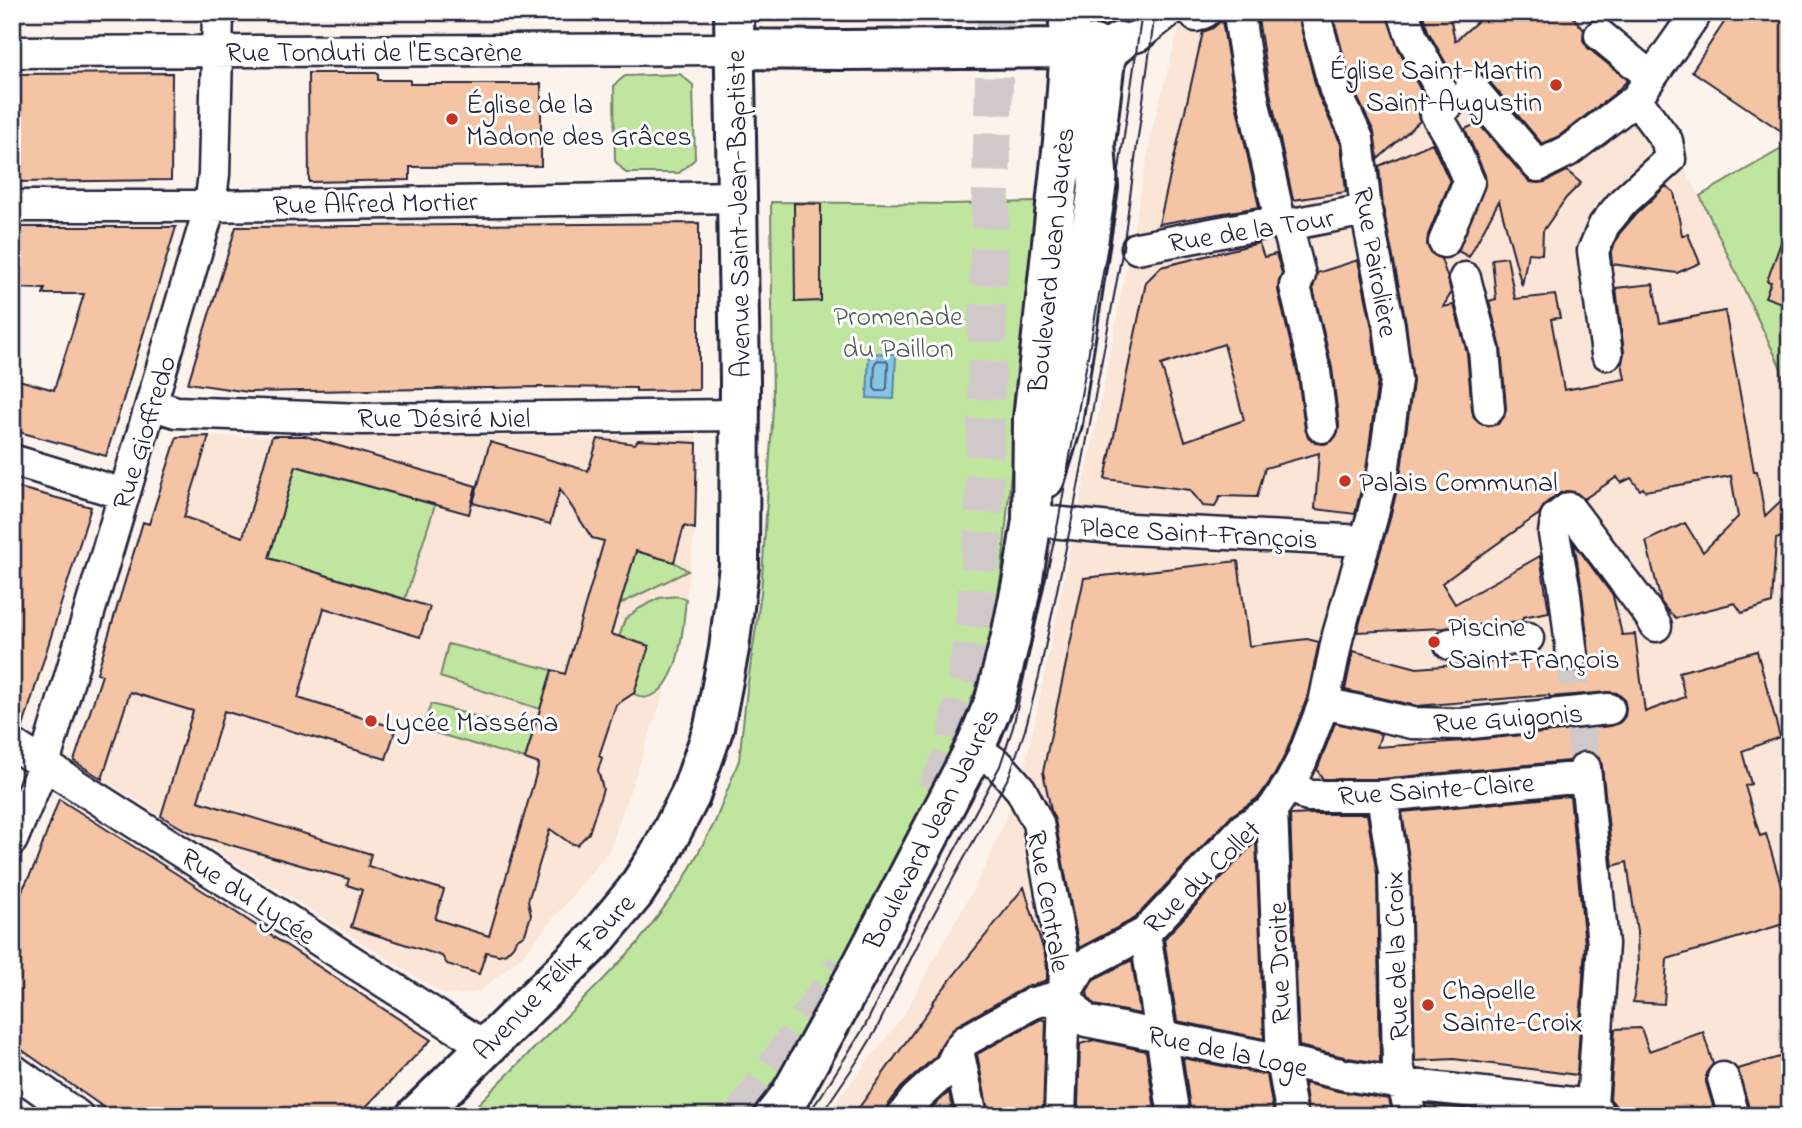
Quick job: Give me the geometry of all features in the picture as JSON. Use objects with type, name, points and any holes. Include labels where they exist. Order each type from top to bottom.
[{"type":"main road","points":[[1048,411],[1080,121],[1069,30]]},
{"type":"main road","points":[[735,31],[842,50],[1069,30],[1119,42]]},
{"type":"main road","name":"Boulevard Jean Jaurès","points":[[774,1116],[790,1096],[822,1038],[975,748],[995,700],[1023,578],[1032,520],[1033,419],[1064,132],[1069,30]]},
{"type":"main road","name":"Avenue Saint-Jean-Baptiste","points":[[735,31],[739,415]]},
{"type":"main road","name":"Boulevard Jean Jaurès","points":[[1032,520],[1062,423],[1098,187],[1095,144],[1105,60],[1109,50],[1119,42]]},
{"type":"main road","points":[[1072,210],[1095,144]]},
{"type":"main road","name":"Avenue Félix Faure","points":[[416,1116],[596,939],[627,902],[661,852],[690,796],[714,727],[729,649],[739,566],[739,415]]},
{"type":"street","name":"Rue Gioffredo","points":[[12,840],[44,764],[210,206],[214,174],[218,12]]},
{"type":"street","points":[[1239,12],[1256,116],[1300,275],[1295,286],[1315,372],[1322,427]]},
{"type":"street","name":"Rue Pairolière","points":[[1272,810],[1301,762],[1324,703],[1338,635],[1383,473],[1396,380],[1389,325],[1366,210],[1358,139],[1335,90],[1314,12]]},
{"type":"street","points":[[1403,12],[1412,38],[1452,102],[1538,166],[1568,151],[1643,88],[1697,12]]},
{"type":"street","points":[[1119,42],[1190,13]]},
{"type":"street","name":"Rue Tonduti de l'Escarène","points":[[12,52],[217,52],[735,31]]},
{"type":"street","points":[[1600,35],[1643,88],[1667,141],[1670,159],[1623,202],[1604,225],[1592,251],[1607,355]]},
{"type":"street","points":[[1444,242],[1469,182],[1450,138],[1452,102]]},
{"type":"street","name":"Rue Alfred Mortier","points":[[12,206],[210,206],[738,197]]},
{"type":"street","name":"Rue de la Tour","points":[[1136,248],[1366,210]]},
{"type":"street","points":[[1465,278],[1484,350],[1489,409]]},
{"type":"street","name":"Rue Désiré Niel","points":[[151,404],[176,412],[362,419],[739,415]]},
{"type":"street","points":[[12,460],[124,494]]},
{"type":"street","points":[[1572,655],[1564,586],[1554,534],[1556,519],[1569,508],[1656,626]]},
{"type":"street","name":"Place Saint-François","points":[[1032,520],[1111,528],[1369,529]]},
{"type":"street","points":[[1450,644],[1528,638]]},
{"type":"street","name":"Rue Guigonis","points":[[1324,703],[1412,723],[1461,724],[1609,709]]},
{"type":"street","name":"Rue du Lycée","points":[[12,744],[486,1047]]},
{"type":"street","name":"Rue Centrale","points":[[975,748],[1009,776],[1030,805],[1038,824],[1065,968],[1065,1108]]},
{"type":"street","name":"Rue Sainte-Claire","points":[[1290,783],[1308,796],[1382,796],[1585,773],[1603,944],[1597,1110]]},
{"type":"street","name":"Rue de la Croix","points":[[1382,796],[1394,872],[1398,1065],[1411,1116]]},
{"type":"street","name":"Rue du Collet","points":[[1064,995],[1082,966],[1145,933],[1244,828],[1272,810]]},
{"type":"street","name":"Rue Droite","points":[[1272,810],[1282,1060],[1292,1116]]},
{"type":"street","points":[[1145,933],[1174,1116]]},
{"type":"street","points":[[902,1116],[915,1099],[950,1067],[965,1041],[1033,1003],[1064,995]]},
{"type":"street","name":"Rue de la Loge","points":[[1064,995],[1086,1021],[1345,1075],[1529,1107],[1597,1110]]},
{"type":"street","points":[[958,1050],[972,1116]]},
{"type":"street","points":[[12,1069],[78,1116]]},
{"type":"street","points":[[1723,1079],[1734,1116]]},
{"type":"shaded area","points":[[1183,12],[1449,12],[1460,39],[1569,12],[1629,80],[1700,196],[1781,368],[1790,419],[1790,630],[1787,647],[1790,662],[1790,1116],[825,1116],[903,1016],[986,866],[1024,772],[1097,421],[1154,122]]},
{"type":"shaded area","name":"Lycée Masséna","points":[[697,436],[695,529],[679,650],[609,851],[525,953],[480,991],[462,995],[443,994],[74,761],[101,675],[97,673],[143,522],[149,524],[177,437]]},
{"type":"green space","points":[[680,74],[693,85],[695,159],[679,173],[626,173],[615,161],[614,85],[625,76]]},
{"type":"green space","points":[[1790,144],[1790,419],[1781,368],[1700,196]]},
{"type":"green space","name":"Promenade du Paillon","points":[[771,202],[1036,202],[1002,569],[991,639],[975,691],[951,749],[896,861],[792,1054],[748,1116],[466,1116],[637,944],[682,883],[715,822],[739,760],[761,593],[773,408]]},
{"type":"green space","points":[[296,466],[435,505],[405,599],[269,558]]},
{"type":"green space","points":[[636,551],[674,562],[688,571],[620,604]]},
{"type":"green space","points":[[677,596],[686,599],[682,637],[675,664],[664,686],[654,695],[644,698],[634,694],[648,646],[619,637],[625,619],[640,608],[659,598]]},
{"type":"green space","points":[[448,644],[552,670],[540,709],[440,677]]},
{"type":"green space","points":[[431,704],[533,732],[525,759],[422,729]]},
{"type":"water","points":[[869,353],[896,354],[894,399],[867,398]]},
{"type":"building","points":[[1257,12],[1297,12],[1318,95],[1341,144],[1346,192],[1293,200],[1269,88]]},
{"type":"building","points":[[1332,12],[1386,12],[1397,46],[1426,100],[1419,113],[1420,121],[1378,159],[1374,132],[1351,84]]},
{"type":"building","name":"Église Saint-Martin Saint-Augustin","points":[[1422,12],[1449,12],[1455,41],[1488,12],[1569,12],[1584,30],[1583,40],[1588,48],[1628,80],[1559,136],[1542,144],[1484,75],[1469,70],[1460,73],[1455,80],[1428,31]]},
{"type":"building","points":[[1731,12],[1790,12],[1790,137],[1692,71]]},
{"type":"building","points":[[1222,20],[1234,94],[1259,207],[1159,224],[1203,32]]},
{"type":"building","points":[[172,73],[171,180],[16,182],[16,74]]},
{"type":"building","name":"Église de la Madone des Grâces","points":[[308,73],[378,73],[378,80],[410,80],[410,84],[541,84],[541,166],[410,167],[410,180],[309,182]]},
{"type":"building","points":[[1478,123],[1530,182],[1545,182],[1567,171],[1581,183],[1566,198],[1543,231],[1542,254],[1528,253],[1522,286],[1499,201],[1469,257],[1458,251],[1486,182],[1465,129]]},
{"type":"building","points":[[1432,143],[1450,182],[1428,235],[1427,245],[1431,253],[1441,259],[1448,279],[1451,293],[1443,307],[1454,305],[1467,353],[1472,410],[1474,418],[1481,424],[1498,424],[1504,417],[1506,408],[1501,348],[1489,301],[1496,299],[1492,259],[1507,257],[1515,299],[1555,295],[1560,318],[1551,319],[1564,390],[1625,379],[1616,288],[1653,284],[1660,323],[1725,311],[1754,471],[1757,471],[1765,516],[1790,492],[1790,534],[1776,539],[1772,603],[1742,613],[1735,603],[1676,618],[1661,602],[1646,541],[1685,523],[1703,552],[1738,517],[1731,476],[1645,491],[1643,488],[1640,490],[1631,478],[1621,483],[1617,477],[1584,499],[1575,492],[1558,494],[1545,504],[1539,514],[1442,583],[1455,604],[1540,556],[1549,612],[1523,617],[1521,621],[1357,632],[1400,477],[1413,382],[1406,323],[1383,207],[1379,166]]},
{"type":"building","points":[[1666,186],[1674,192],[1682,235],[1688,234],[1700,263],[1677,273],[1612,264],[1611,253],[1619,234]]},
{"type":"building","points":[[794,203],[821,204],[821,301],[795,302]]},
{"type":"building","points":[[699,223],[699,390],[636,391],[636,388],[542,387],[248,392],[188,383],[236,227]]},
{"type":"building","points":[[1787,226],[1790,227],[1790,306],[1765,297],[1771,282],[1767,281]]},
{"type":"building","points":[[15,227],[176,227],[106,456],[12,430],[12,378],[54,390],[84,294],[43,294],[45,289],[12,288],[12,235]]},
{"type":"building","points":[[1259,243],[1264,257],[1276,254],[1282,273],[1278,290],[1298,375],[1305,429],[1309,438],[1316,443],[1325,444],[1333,440],[1339,425],[1332,368],[1313,288],[1317,273],[1358,260],[1372,328],[1378,380],[1366,470],[1355,514],[1315,509],[1319,453],[1265,468],[1257,497],[1220,496],[1215,507],[1203,506],[1190,490],[1105,479],[1146,282],[1161,267]],"holes":[[[1224,344],[1244,420],[1185,441],[1161,365]]]},
{"type":"building","points":[[209,436],[184,517],[243,537],[272,436],[305,436],[476,486],[469,514],[296,466],[269,558],[430,607],[420,637],[324,608],[298,698],[396,728],[386,759],[224,711],[198,801],[371,854],[368,866],[444,890],[435,919],[489,936],[539,764],[525,759],[552,670],[565,674],[604,541],[592,538],[560,489],[550,524],[473,503],[490,442],[588,471],[598,439],[635,444],[638,440],[697,443],[695,529],[684,526],[674,562],[636,551],[611,634],[649,646],[634,693],[616,705],[599,756],[602,758],[598,770],[603,789],[589,833],[577,845],[550,829],[528,901],[531,915],[525,934],[516,940],[506,953],[499,955],[486,952],[479,974],[447,964],[442,956],[351,927],[362,890],[347,885],[349,879],[203,837],[161,816],[193,711],[130,692],[102,779],[74,761],[102,675],[97,673],[143,522],[149,524],[177,437]]},
{"type":"building","points":[[12,486],[91,507],[22,730],[12,727]]},
{"type":"building","points":[[1574,543],[1613,596],[1622,635],[1635,634],[1645,712],[1685,697],[1679,672],[1757,651],[1780,737],[1742,751],[1751,784],[1745,786],[1760,836],[1766,834],[1781,885],[1785,884],[1790,902],[1790,922],[1667,959],[1664,1004],[1633,1002],[1638,969],[1637,932],[1627,862],[1613,866],[1602,766],[1600,758],[1593,752],[1574,754],[1569,761],[1381,779],[1323,779],[1317,770],[1335,723],[1381,734],[1377,747],[1463,741],[1620,723],[1626,708],[1624,699],[1617,693],[1549,695],[1417,706],[1345,690],[1353,651],[1417,668],[1555,657],[1564,671],[1582,669],[1588,663],[1589,653]]},
{"type":"building","points":[[1238,561],[1249,646],[1307,639],[1319,642],[1307,698],[1285,755],[1259,797],[1231,816],[1134,919],[1079,948],[1055,820],[1043,772],[1084,578]]},
{"type":"building","points":[[1570,796],[1585,944],[1577,1075],[1454,1059],[1415,1061],[1411,872],[1402,812]]},
{"type":"building","points":[[59,799],[431,1040],[357,1116],[116,1116],[12,1043],[12,910],[35,865]]},
{"type":"building","points":[[1367,814],[1377,874],[1380,1063],[1299,1046],[1290,815]]},
{"type":"building","points":[[1256,841],[1264,1039],[1177,1021],[1164,939]]},
{"type":"building","points":[[1024,887],[1045,955],[1047,980],[1024,988],[956,1026],[944,1040],[936,1056],[901,1088],[888,1105],[885,1116],[853,1116],[932,1003]]},
{"type":"building","points":[[1132,960],[1140,1014],[1095,1005],[1088,997],[1087,991],[1094,979]]},
{"type":"building","points":[[1041,1019],[1046,1021],[1043,1116],[989,1116],[977,1054]]},
{"type":"building","points":[[1641,1028],[1649,1051],[1703,1032],[1713,1064],[1706,1073],[1706,1082],[1716,1116],[1619,1116],[1610,1099],[1615,1029]]},
{"type":"building","points":[[1094,1040],[1146,1051],[1156,1116],[1083,1116],[1078,1105],[1080,1044]]},
{"type":"building","points":[[1790,1054],[1790,1078],[1787,1079],[1790,1116],[1751,1116],[1738,1069]]},
{"type":"building","points":[[1183,1058],[1267,1075],[1274,1116],[1191,1116]]},
{"type":"building","points":[[1304,1083],[1389,1099],[1393,1116],[1309,1116]]},
{"type":"building","points":[[949,1092],[954,1116],[924,1116],[928,1111]]},
{"type":"building","points":[[1426,1104],[1466,1109],[1466,1116],[1428,1116]]},
{"type":"tunnel","points":[[935,792],[955,749],[972,643],[984,525],[996,12]]},
{"type":"tunnel","points":[[1572,655],[1576,692]]},
{"type":"tunnel","points":[[1581,729],[1585,768]]},
{"type":"tunnel","points":[[743,1116],[844,967]]},
{"type":"tram line","points":[[806,1116],[865,1026],[914,926],[1000,766],[1013,727],[1058,523],[1108,245],[1142,12]]},
{"type":"tram line","points":[[820,1116],[875,1032],[924,932],[1009,776],[1025,730],[1071,524],[1123,248],[1155,12]]},
{"type":"place","name":"Église Saint-Martin Saint-Augustin","points":[[1556,85]]},
{"type":"place","name":"Église de la Madone des Grâces","points":[[452,119]]},
{"type":"place","name":"Palais Communal","points":[[1345,481]]},
{"type":"place","name":"Piscine Saint-François","points":[[1434,642]]},
{"type":"place","name":"Lycée Masséna","points":[[371,721]]},
{"type":"place","name":"Chapelle Sainte-Croix","points":[[1428,1005]]}]
